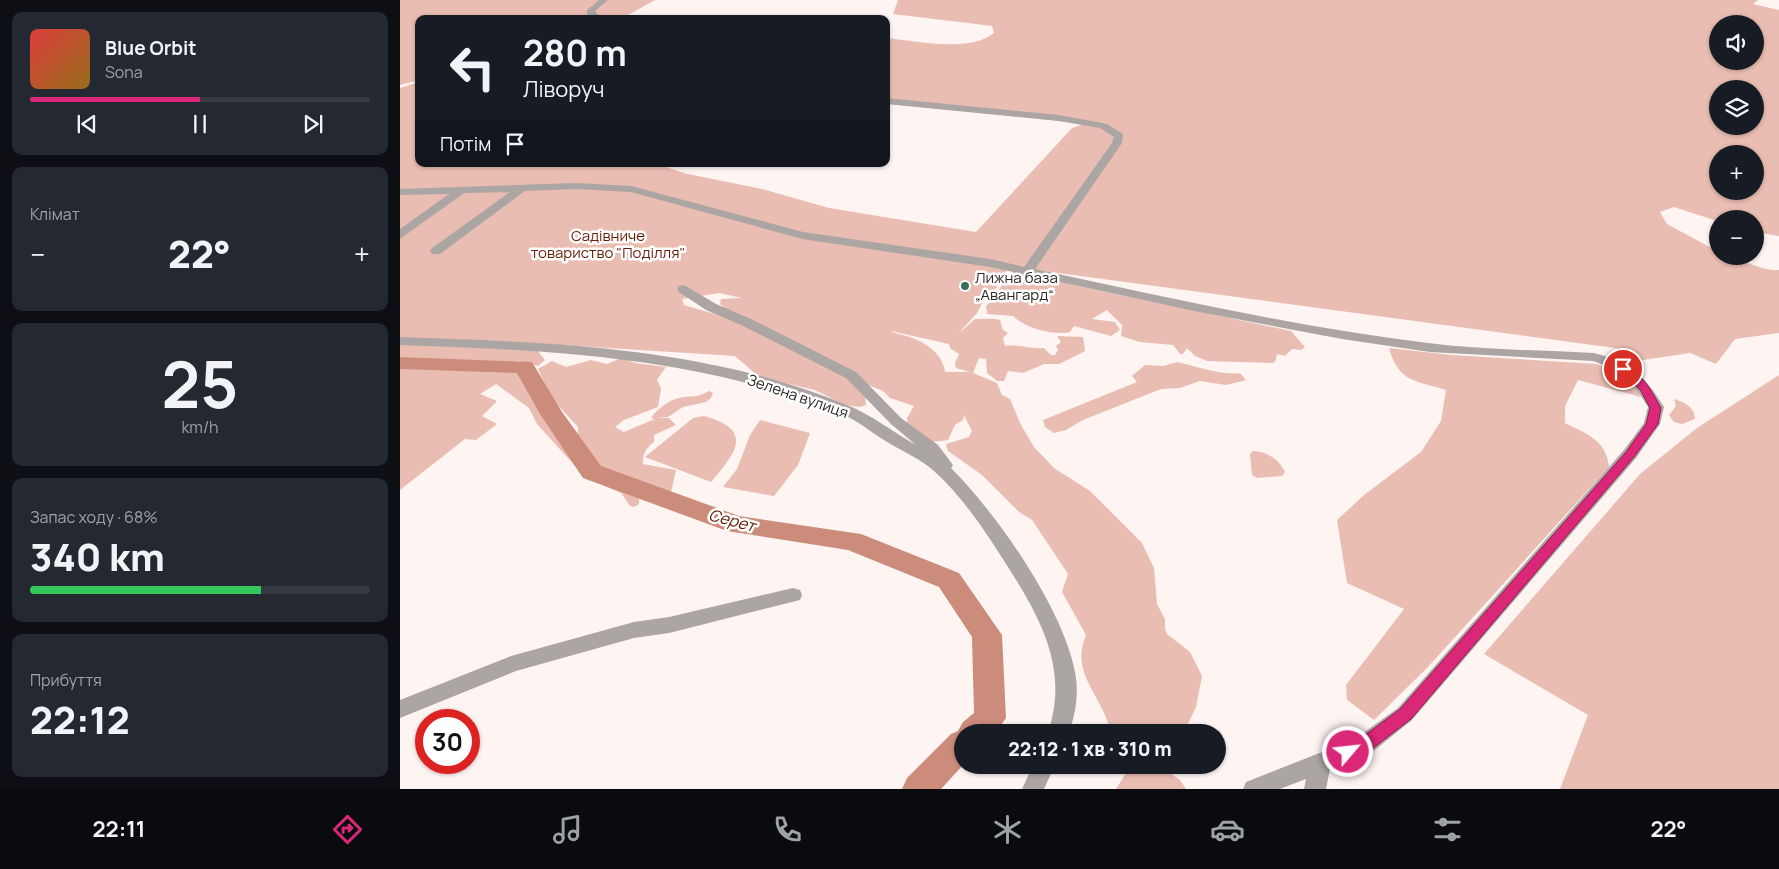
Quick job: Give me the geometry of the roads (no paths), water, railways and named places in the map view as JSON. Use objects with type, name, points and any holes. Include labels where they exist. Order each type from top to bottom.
[{"type":"street","points":[[592,15],[591,10],[604,0]]},
{"type":"street","points":[[890,101],[1059,118],[1103,126],[1119,136],[1117,144],[1028,270]]},
{"type":"street","points":[[400,192],[576,186],[630,189],[802,235],[1028,270],[1199,308],[1385,342],[1488,352],[1594,357],[1614,363],[1633,375],[1646,390],[1656,408],[1652,424],[1630,454],[1405,714],[1363,746],[1254,789]]},
{"type":"street","points":[[436,251],[522,188]]},
{"type":"street","points":[[400,235],[461,190]]},
{"type":"street","points":[[684,289],[711,307],[746,322],[851,375],[896,421],[941,458],[952,480]]},
{"type":"street","name":"Зелена вулиця","points":[[400,341],[547,346],[592,350],[744,377],[809,396],[852,413],[941,467],[1011,559],[1036,596],[1052,629],[1066,684],[1066,705],[1061,724]]},
{"type":"street","points":[[400,709],[511,664],[570,647],[634,630],[669,625],[793,596]]},
{"type":"street","points":[[1315,789],[1320,764]]},
{"type":"street","points":[[1033,789],[1040,774]]},
{"type":"waterway","name":"Серет","points":[[400,363],[524,367],[552,414],[592,472],[736,525],[852,541],[949,580],[987,635],[990,718],[983,724]]},
{"type":"waterway","name":"Серет","points":[[919,789],[954,752]]},
{"type":"place","name":"Лижна база „Авангард“","points":[[965,286]]},
{"type":"park label","name":"Садівниче товариство \"Поділля\"","points":[[608,244]]}]
